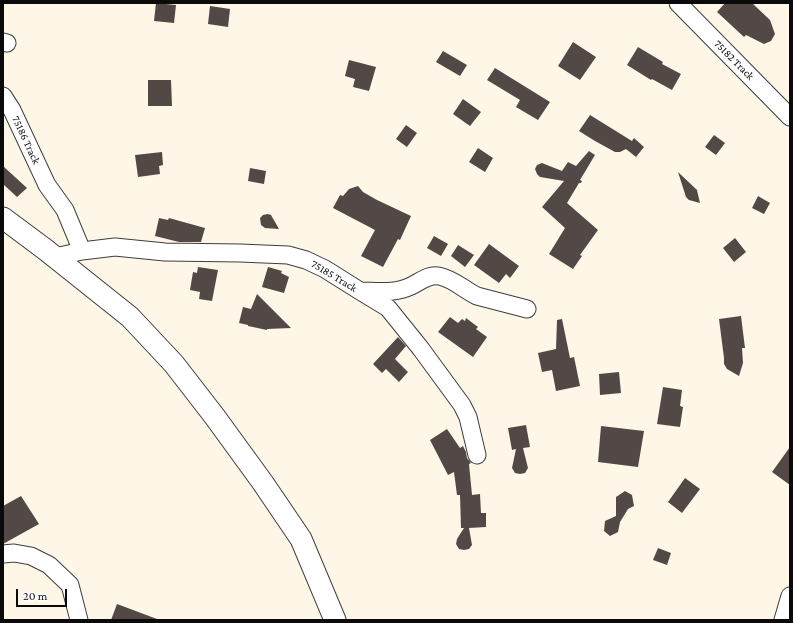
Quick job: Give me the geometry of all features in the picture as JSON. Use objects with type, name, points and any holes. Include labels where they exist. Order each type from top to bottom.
[{"type":"street","name":"75182 Track","points":[[678,3],[790,117]]},
{"type":"street","name":"75186 Track","points":[[3,96],[12,110],[47,185],[65,210],[82,251]]},
{"type":"street","points":[[3,218],[55,257],[130,317],[174,364],[263,483],[301,540],[335,620]]},
{"type":"street","name":"75185 Track","points":[[55,257],[82,251],[115,247],[165,252],[240,252],[288,256],[306,260],[325,269],[388,308],[421,349],[462,405],[468,417],[477,455]]},
{"type":"street","points":[[360,291],[401,290],[428,276],[438,276],[448,279],[477,296],[527,309]]},
{"type":"street","points":[[3,554],[14,553],[31,556],[49,565],[70,586],[79,620]]},
{"type":"street","points":[[783,620],[790,596]]},
{"type":"building","points":[[156,3],[176,5],[174,23],[154,21]]},
{"type":"building","points":[[725,3],[752,3],[770,20],[775,34],[771,41],[764,44],[746,35],[744,37],[717,12]]},
{"type":"building","points":[[210,6],[230,9],[228,27],[208,24]]},
{"type":"building","points":[[573,42],[596,57],[580,80],[558,66]]},
{"type":"building","points":[[638,47],[663,62],[662,64],[681,74],[672,90],[652,79],[651,80],[627,65]]},
{"type":"building","points":[[443,51],[467,65],[460,76],[436,62]]},
{"type":"building","points":[[349,60],[376,67],[369,91],[353,87],[355,79],[345,76]]},
{"type":"building","points":[[495,68],[550,102],[538,120],[516,107],[520,100],[487,80]]},
{"type":"building","points":[[148,80],[171,80],[172,106],[148,106]]},
{"type":"building","points":[[463,99],[481,112],[470,126],[453,114]]},
{"type":"building","points":[[590,115],[632,141],[634,138],[644,147],[636,157],[626,149],[620,152],[615,152],[595,141],[579,131]]},
{"type":"building","points":[[406,125],[417,133],[407,147],[396,139]]},
{"type":"building","points":[[714,135],[725,143],[716,155],[705,147]]},
{"type":"building","points":[[478,148],[493,158],[485,172],[469,162]]},
{"type":"building","points":[[589,151],[595,155],[580,180],[582,181],[581,183],[579,183],[567,203],[598,230],[580,255],[582,256],[573,269],[549,254],[565,228],[542,207],[564,181],[540,177],[535,169],[537,165],[542,163],[562,171],[568,162],[576,166]]},
{"type":"building","points":[[162,152],[163,165],[159,166],[160,174],[138,177],[135,155]]},
{"type":"building","points":[[3,166],[27,188],[17,197],[3,184]]},
{"type":"building","points":[[250,168],[266,171],[264,184],[248,181]]},
{"type":"building","points":[[678,172],[697,190],[700,203],[689,200],[686,197]]},
{"type":"building","points":[[358,186],[363,192],[377,200],[411,216],[400,240],[398,239],[383,267],[361,256],[375,230],[333,208],[340,195],[343,196],[349,189]]},
{"type":"building","points":[[758,196],[770,203],[764,214],[752,208]]},
{"type":"building","points":[[263,215],[271,215],[279,229],[265,228],[261,225],[260,218]]},
{"type":"building","points":[[159,218],[168,220],[169,218],[205,228],[201,242],[179,242],[155,236]]},
{"type":"building","points":[[434,236],[448,244],[441,256],[427,248]]},
{"type":"building","points":[[735,238],[746,252],[734,262],[723,248]]},
{"type":"building","points":[[489,244],[519,266],[510,278],[506,274],[499,283],[474,265]]},
{"type":"building","points":[[458,245],[474,255],[465,267],[451,256]]},
{"type":"building","points":[[198,267],[218,270],[212,301],[199,299],[200,292],[190,290],[193,272],[197,273]]},
{"type":"building","points":[[268,267],[282,271],[281,273],[289,277],[284,293],[262,287]]},
{"type":"building","points":[[257,294],[291,328],[267,330],[239,323],[243,307],[251,309]]},
{"type":"building","points":[[741,316],[745,348],[742,348],[743,363],[739,376],[727,369],[724,364],[719,319]]},
{"type":"building","points":[[450,317],[458,323],[462,319],[465,321],[466,318],[478,327],[476,329],[487,337],[473,357],[438,332]]},
{"type":"building","points":[[562,319],[570,358],[574,357],[580,386],[556,391],[552,370],[542,372],[538,353],[556,349],[557,320]]},
{"type":"building","points":[[398,337],[406,346],[395,359],[408,372],[399,382],[386,369],[382,373],[373,364]]},
{"type":"building","points":[[619,372],[621,393],[600,395],[599,374]]},
{"type":"building","points":[[663,387],[682,390],[680,406],[683,407],[680,427],[657,424]]},
{"type":"building","points":[[526,425],[530,447],[523,448],[528,468],[525,473],[520,474],[515,473],[512,468],[516,449],[512,450],[508,428]]},
{"type":"building","points":[[601,426],[644,431],[638,467],[598,462]]},
{"type":"building","points":[[447,429],[460,448],[463,446],[466,452],[467,458],[471,463],[469,464],[472,495],[480,494],[481,513],[486,513],[486,527],[469,528],[472,545],[469,549],[464,550],[459,549],[456,544],[457,539],[464,528],[461,528],[460,495],[457,495],[454,472],[448,475],[430,440]]},
{"type":"building","points":[[790,447],[790,485],[772,472]]},
{"type":"building","points":[[685,478],[700,489],[682,513],[668,502]]},
{"type":"building","points":[[625,491],[632,495],[634,506],[628,509],[620,522],[618,532],[610,536],[604,531],[605,521],[616,516],[616,497]]},
{"type":"building","points":[[21,496],[39,524],[3,544],[3,506]]},
{"type":"building","points":[[658,548],[671,553],[667,565],[653,560]]},
{"type":"building","points":[[117,604],[157,619],[157,620],[111,620]]}]
